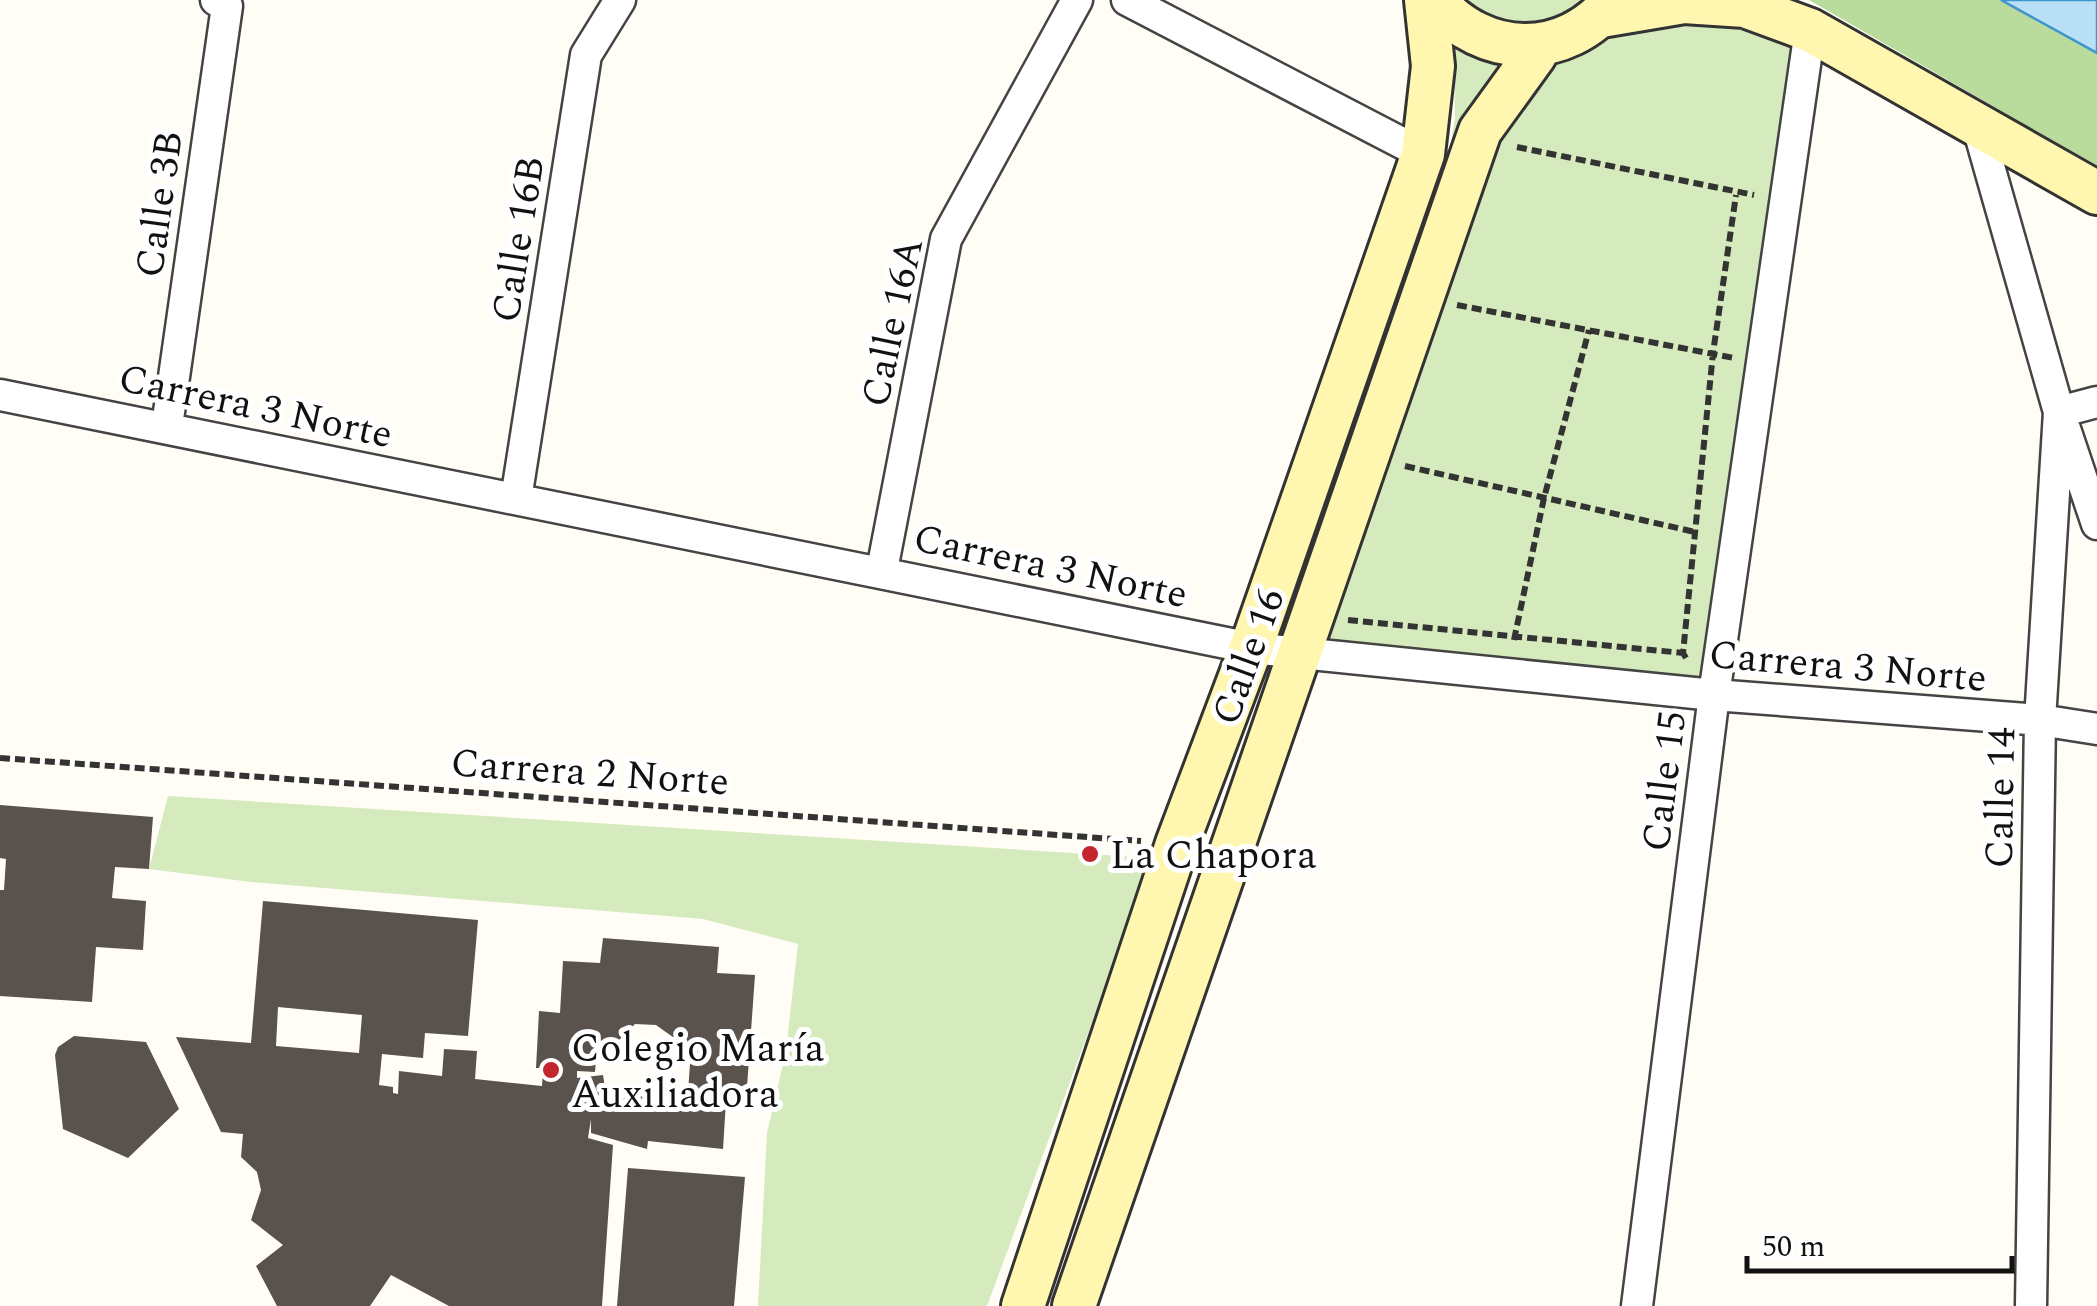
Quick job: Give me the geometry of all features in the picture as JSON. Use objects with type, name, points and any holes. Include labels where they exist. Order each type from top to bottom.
[{"type":"main road","name":"Calle 16","points":[[1023,1306],[1176,844],[1251,648],[1423,154],[1433,66],[1426,0]]},
{"type":"main road","points":[[1434,0],[1447,16],[1482,38],[1540,49],[1575,34],[1607,8],[1684,2],[1803,15],[2097,174]]},
{"type":"main road","points":[[1803,15],[1977,124],[2097,193]]},
{"type":"main road","name":"Calle 16","points":[[1074,1306],[1480,131],[1540,49]]},
{"type":"street","name":"Calle 3B","points":[[167,426],[227,6],[216,0]]},
{"type":"street","name":"Calle 16B","points":[[516,499],[586,56],[620,0]]},
{"type":"street","name":"Calle 16A","points":[[882,570],[946,239],[1077,0]]},
{"type":"street","points":[[1126,0],[1423,154]]},
{"type":"street","name":"Calle 15","points":[[1637,1306],[1714,695],[1785,196],[1803,15]]},
{"type":"street","name":"Calle 14","points":[[1977,124],[2059,412],[2040,720],[2031,1306]]},
{"type":"street","name":"Carrera 3 Norte","points":[[0,395],[882,570],[1251,648],[1714,695],[2040,720],[2097,729]]},
{"type":"street","points":[[2097,402],[2059,412],[2097,524]]},
{"type":"path","points":[[1480,131],[1510,145],[1736,195],[1785,196]]},
{"type":"path","points":[[1714,695],[1683,653],[1713,353],[1736,195]]},
{"type":"path","points":[[1422,298],[1760,364]]},
{"type":"path","points":[[1507,674],[1544,498],[1589,330]]},
{"type":"path","points":[[1368,456],[1735,541]]},
{"type":"path","name":"Carrera 2 Norte","points":[[0,758],[1176,844]]},
{"type":"green space","points":[[1434,0],[1614,0],[1810,30],[1714,695],[1298,654],[1527,64]]},
{"type":"green space","points":[[1809,0],[2001,0],[2097,53],[2097,166]]},
{"type":"green space","points":[[1454,41],[1511,59],[1481,93],[1468,124],[1288,629],[1282,626],[1447,165],[1455,118]]},
{"type":"green space","points":[[168,796],[1153,858],[987,1306],[758,1306],[767,1133],[786,1051],[798,944],[703,919],[251,882],[149,869]]},
{"type":"water","points":[[2001,0],[2097,0],[2097,53]]},
{"type":"building","points":[[0,805],[153,817],[149,869],[115,867],[112,898],[146,901],[143,950],[96,947],[92,1002],[0,996],[0,890],[4,890],[6,859],[0,858]]},
{"type":"building","points":[[263,901],[478,920],[468,1036],[425,1033],[423,1058],[382,1054],[379,1085],[393,1087],[393,1093],[398,1094],[399,1071],[442,1076],[444,1049],[477,1051],[475,1079],[542,1086],[543,1068],[536,1068],[539,1011],[560,1013],[563,961],[600,963],[603,938],[719,947],[717,973],[755,975],[747,1087],[727,1085],[723,1149],[648,1141],[647,1149],[591,1133],[591,1119],[588,1138],[613,1145],[602,1306],[449,1306],[391,1275],[370,1306],[277,1306],[256,1266],[283,1245],[251,1220],[261,1190],[257,1172],[241,1157],[243,1134],[221,1132],[176,1037],[251,1043]],"holes":[[[278,1007],[362,1015],[359,1053],[276,1046]],[[635,1024],[656,1025],[691,1050],[688,1092],[607,1100],[603,1075],[577,1078],[577,1071],[595,1072],[597,1046],[612,1047]]]},
{"type":"building","points":[[74,1036],[146,1042],[179,1109],[128,1158],[63,1129],[55,1055],[58,1047]]},
{"type":"building","points":[[628,1168],[745,1177],[734,1306],[617,1306]]},
{"type":"place","name":"La Chapora","points":[[1090,854]]},
{"type":"place","name":"Colegio María Auxiliadora","points":[[551,1070]]}]
